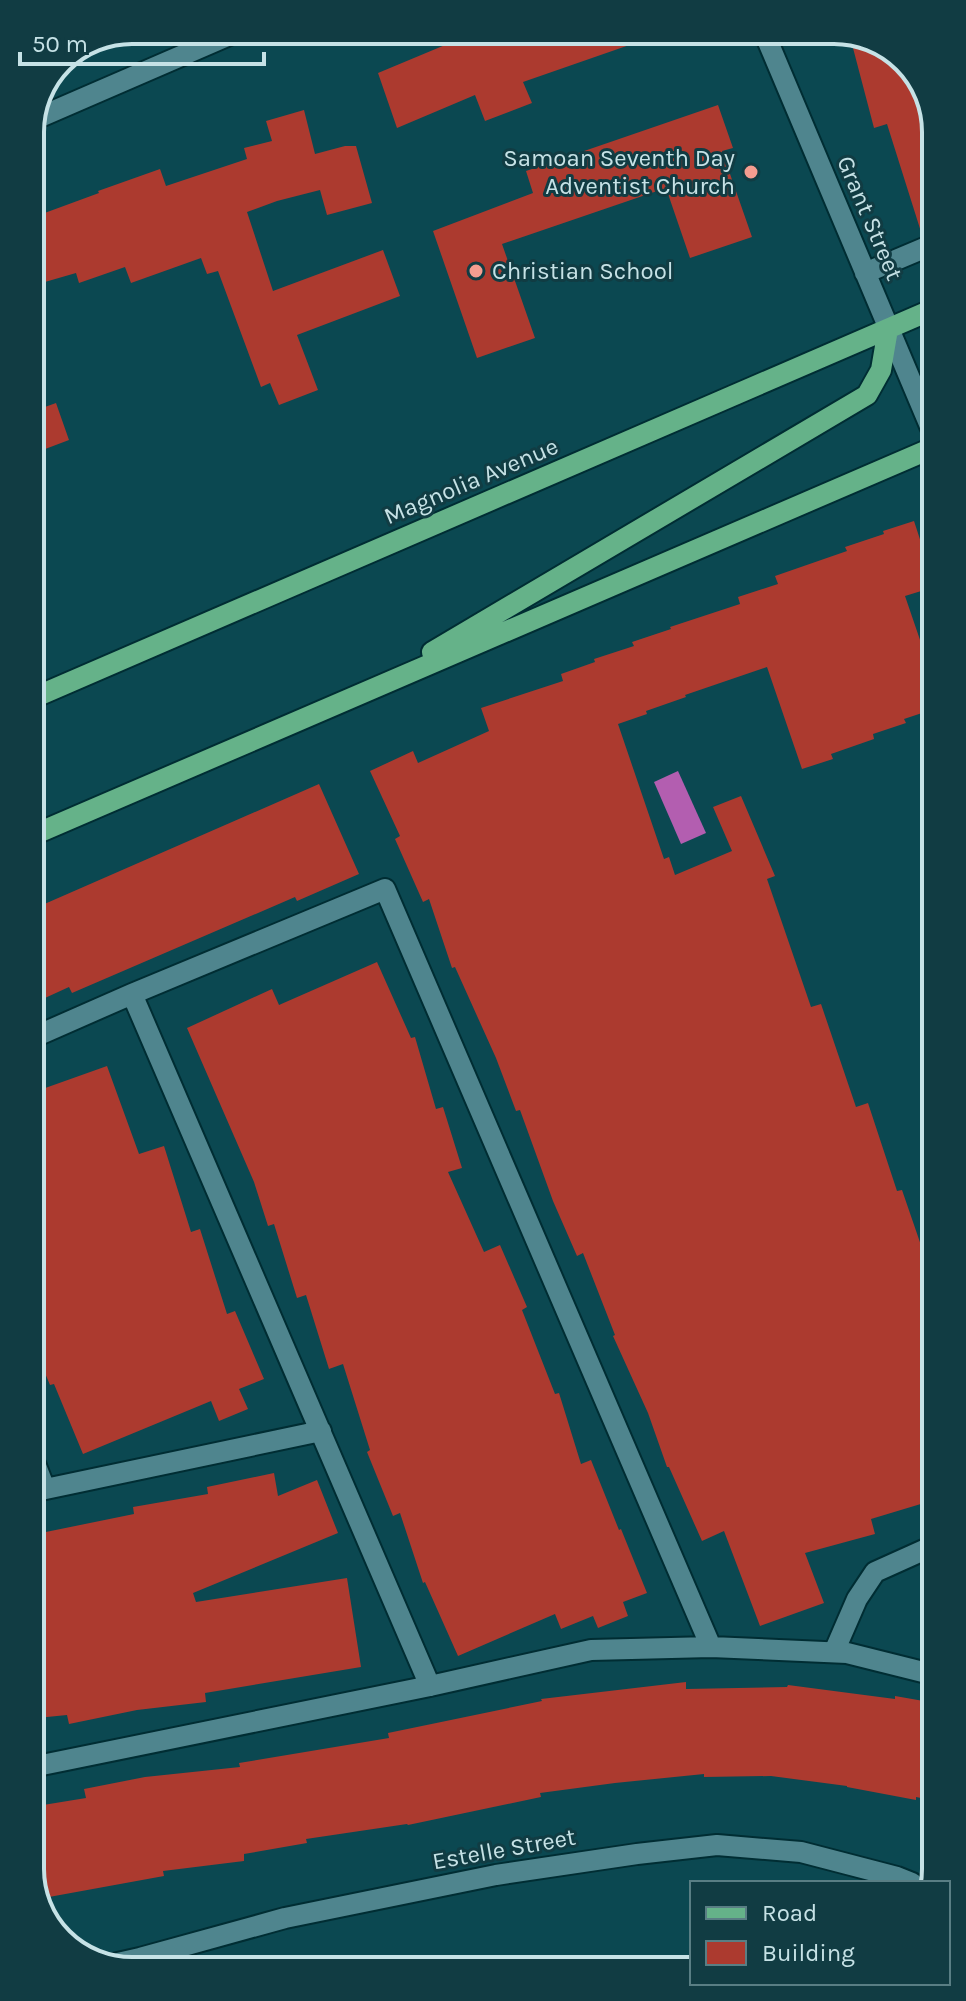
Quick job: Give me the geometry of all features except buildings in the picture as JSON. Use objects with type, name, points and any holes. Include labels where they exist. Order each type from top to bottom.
[{"type":"main road","name":"Magnolia Avenue","points":[[44,693],[922,314]]},
{"type":"main road","points":[[360,695],[867,395],[881,370],[888,329]]},
{"type":"main road","points":[[44,830],[922,452]]},
{"type":"street","points":[[46,114],[209,44]]},
{"type":"street","name":"Grant Street","points":[[769,44],[922,408]]},
{"type":"street","points":[[865,273],[922,249]]},
{"type":"street","points":[[44,1033],[385,889],[711,1647]]},
{"type":"street","points":[[132,994],[430,1686]]},
{"type":"street","points":[[44,1489],[321,1431]]},
{"type":"street","points":[[834,1652],[857,1599],[875,1572],[922,1551]]},
{"type":"street","points":[[44,1765],[591,1650],[711,1647],[834,1652],[922,1672]]},
{"type":"street","name":"Estelle Street","points":[[144,1957],[285,1918],[496,1875],[717,1845],[801,1852],[907,1881]]},
{"type":"shaded area","points":[[678,771],[706,833],[681,844],[654,782]]},
{"type":"place","name":"Samoan Seventh Day Adventist Church","points":[[751,172]]},
{"type":"place","name":"Christian School","points":[[476,271]]}]
